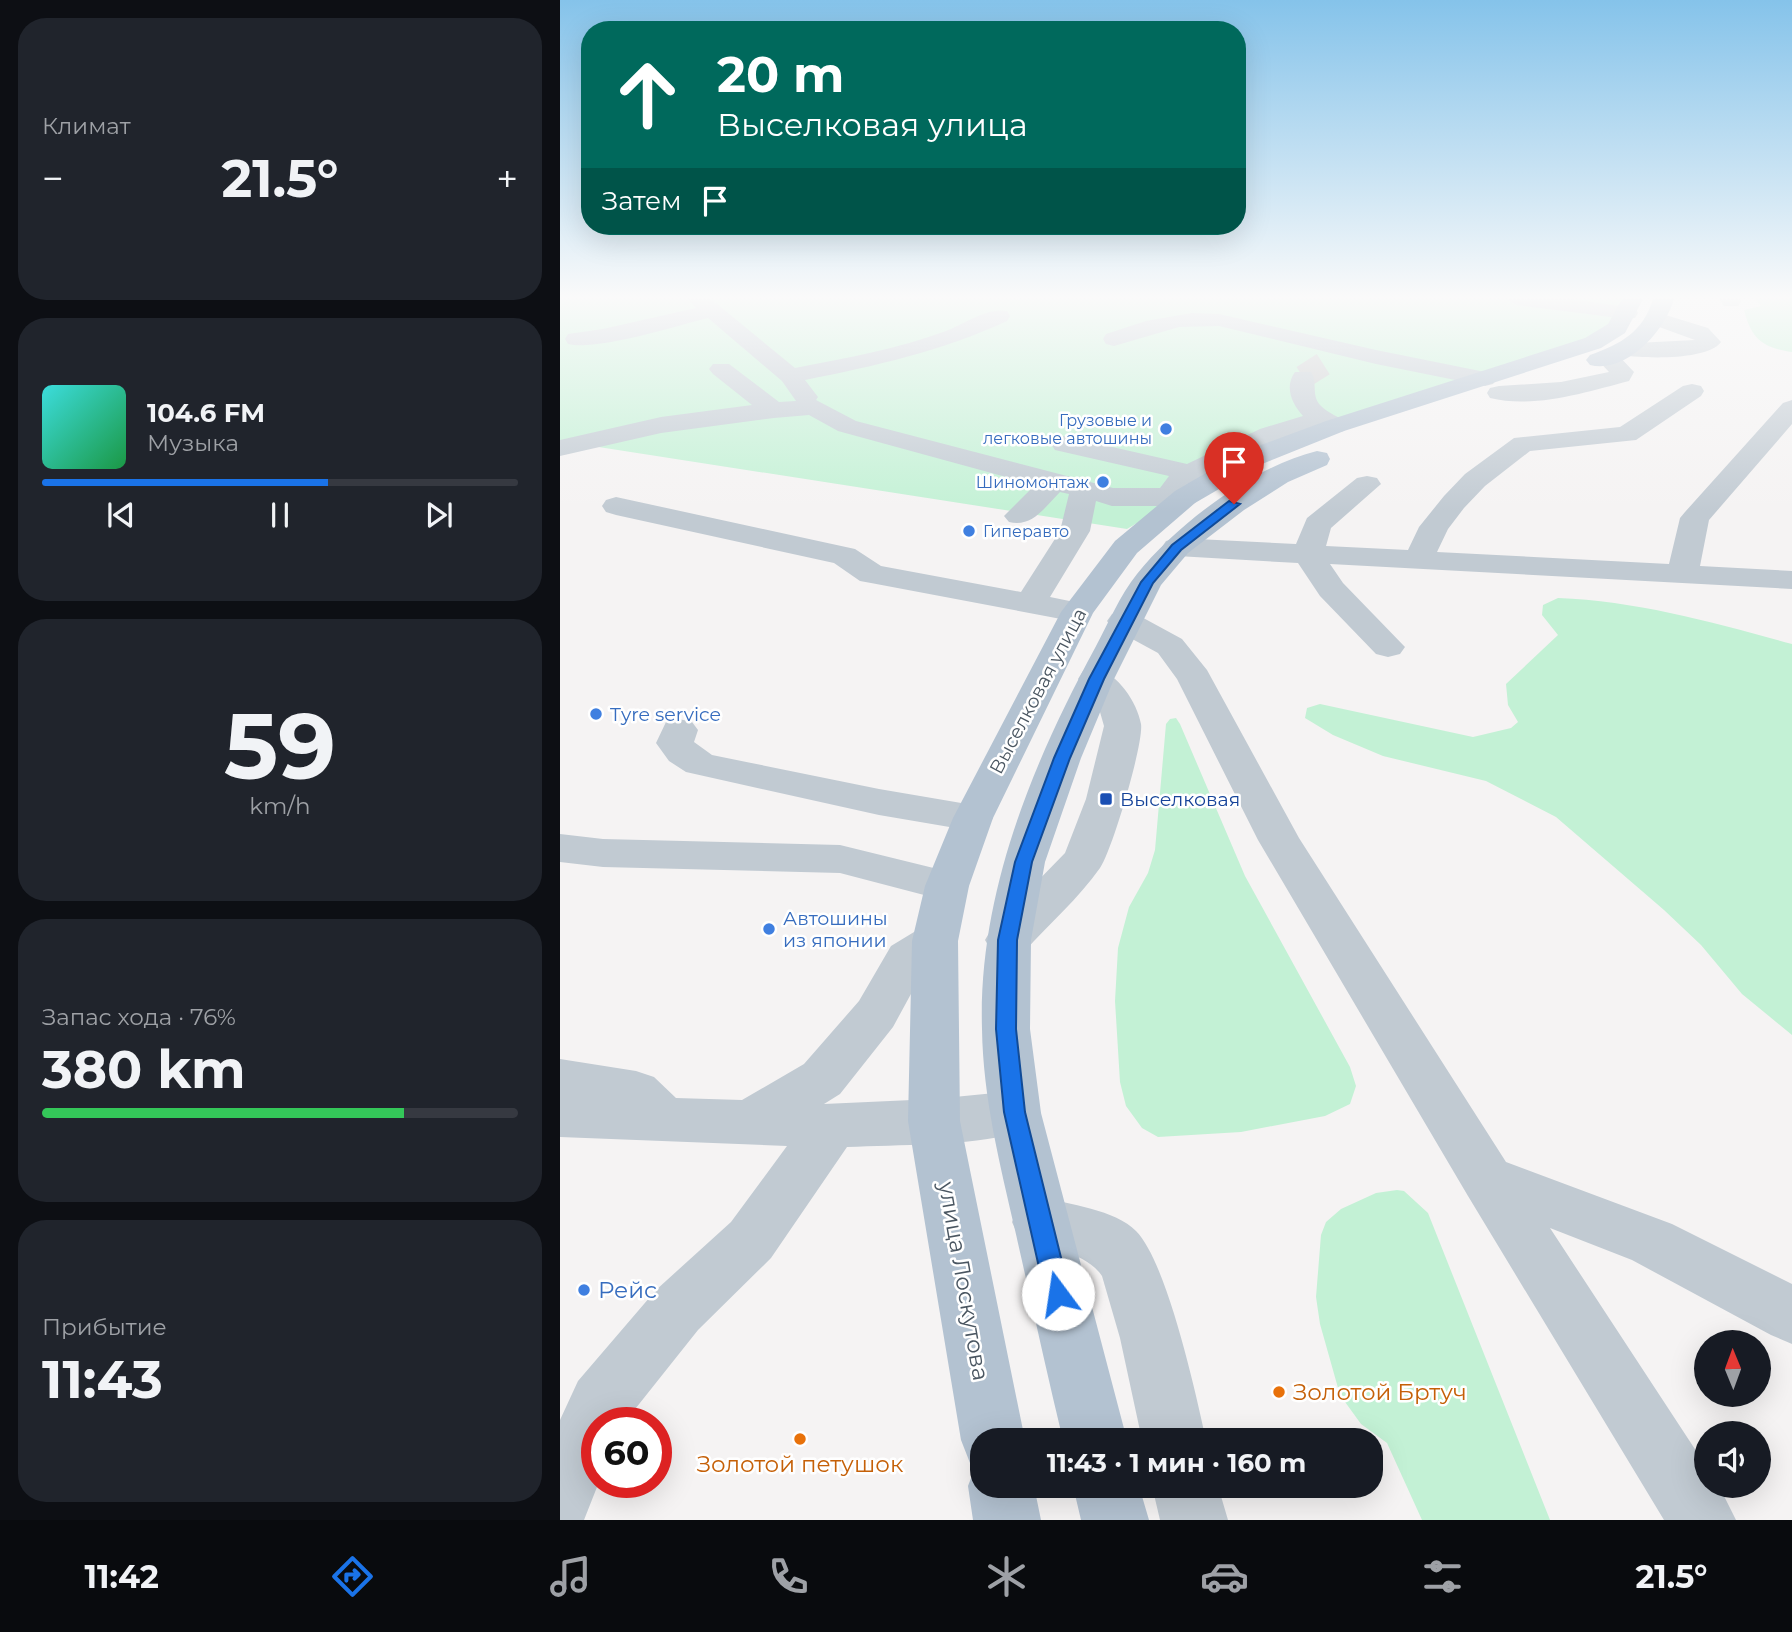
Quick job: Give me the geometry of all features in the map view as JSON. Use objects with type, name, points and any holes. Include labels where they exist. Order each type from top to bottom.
[{"type":"main road","name":"Выселковая улица","points":[[1015,1112],[1006,1029],[1008,940],[1024,862],[1062,758],[1096,679],[1124,621],[1147,582],[1177,547],[1234,504],[1278,476],[1530,370]]},
{"type":"main road","name":"Выселковая улица","points":[[934,1121],[936,941],[947,886],[973,818],[1077,612],[1126,547],[1181,489],[1215,478],[1328,422],[1492,386],[1539,370]]},
{"type":"main road","points":[[1015,1112],[1092,1428]]},
{"type":"main road","name":"улица Лоскутова","points":[[934,1121],[991,1428]]},
{"type":"main road","points":[[1003,1498],[1007,1520]]},
{"type":"main road","points":[[1110,1498],[1115,1520]]},
{"type":"street","points":[[722,370],[774,410]]},
{"type":"street","points":[[783,370],[813,407],[847,426],[1084,490],[1127,499],[1181,489]]},
{"type":"street","points":[[790,376],[821,370]]},
{"type":"street","points":[[1428,370],[1492,386]]},
{"type":"street","points":[[1303,377],[1306,406],[1328,422]]},
{"type":"street","points":[[1418,560],[1434,527],[1454,502],[1475,480],[1523,444],[1627,434],[1692,391]]},
{"type":"street","points":[[564,441],[661,425],[813,407]]},
{"type":"street","points":[[1683,573],[1695,518],[1792,408]]},
{"type":"street","points":[[1065,444],[1181,489]]},
{"type":"street","points":[[1018,516],[1055,481]]},
{"type":"street","points":[[1308,554],[1317,524],[1367,484]]},
{"type":"street","points":[[1030,603],[1076,531],[1084,490]]},
{"type":"street","points":[[616,506],[844,556],[871,574],[1077,612]]},
{"type":"street","points":[[1177,547],[1792,580]]},
{"type":"street","points":[[1308,554],[1331,589],[1388,647]]},
{"type":"street","points":[[1124,621],[1170,646],[1194,678],[1279,839],[1702,1520]]},
{"type":"street","points":[[1008,940],[1084,859],[1106,799],[1123,726],[1116,705],[1096,679]]},
{"type":"street","points":[[679,730],[675,743],[683,753],[700,764],[879,802],[973,818]]},
{"type":"street","points":[[560,848],[603,853],[841,859],[947,886]]},
{"type":"street","points":[[748,1123],[822,1079],[876,1014],[908,958],[936,941]]},
{"type":"street","points":[[560,1080],[636,1092],[641,1117]]},
{"type":"street","points":[[560,1115],[832,1126],[934,1121],[1015,1112]]},
{"type":"street","points":[[560,1136],[641,1117]]},
{"type":"street","points":[[560,1496],[600,1403],[677,1310],[751,1240],[832,1126]]},
{"type":"street","points":[[1488,1179],[1652,1242],[1792,1315]]},
{"type":"street","points":[[1040,1222],[1101,1238],[1119,1250],[1137,1290],[1171,1428]]},
{"type":"street","points":[[1188,1498],[1194,1520]]},
{"type":"green space","points":[[560,370],[1503,370],[1244,459],[1127,529],[560,441]]},
{"type":"green space","points":[[1558,598],[1647,608],[1792,644],[1792,1035],[1742,994],[1701,945],[1664,910],[1556,817],[1486,781],[1383,756],[1333,735],[1305,718],[1307,708],[1320,704],[1473,737],[1511,728],[1518,722],[1508,705],[1506,684],[1558,635],[1542,615],[1543,605]]},
{"type":"green space","points":[[1176,718],[1245,876],[1350,1067],[1356,1086],[1350,1104],[1325,1116],[1241,1132],[1158,1137],[1142,1128],[1126,1106],[1120,1082],[1115,1001],[1118,948],[1129,907],[1148,873],[1155,850],[1166,724],[1170,719]]},
{"type":"green space","points":[[1404,1191],[1428,1213],[1550,1520],[1422,1520],[1387,1443],[1383,1440],[1383,1428],[1366,1428],[1361,1424],[1340,1395],[1320,1324],[1316,1297],[1321,1235],[1326,1222],[1341,1209],[1376,1193]]},
{"type":"tunnel","points":[[1303,377],[1314,370]]},
{"type":"place","name":"Грузовые и легковые автошины","points":[[1166,429]]},
{"type":"place","name":"Шиномонтаж","points":[[1103,482]]},
{"type":"place","name":"Гиперавто","points":[[969,531]]},
{"type":"place","name":"Tyre service","points":[[596,714]]},
{"type":"place","name":"Выселковая","points":[[1106,799]]},
{"type":"place","name":"Автошины из японии","points":[[769,929]]},
{"type":"place","name":"Рейс","points":[[584,1290]]},
{"type":"place","name":"Золотой Бртуч","points":[[1279,1392]]},
{"type":"place","name":"Золотой петушок","points":[[800,1439]]},
{"type":"route","points":[[1058,1294],[1015,1112],[1006,1029],[1008,940],[1024,862],[1062,758],[1124,621],[1147,582],[1177,547],[1234,504]]}]
